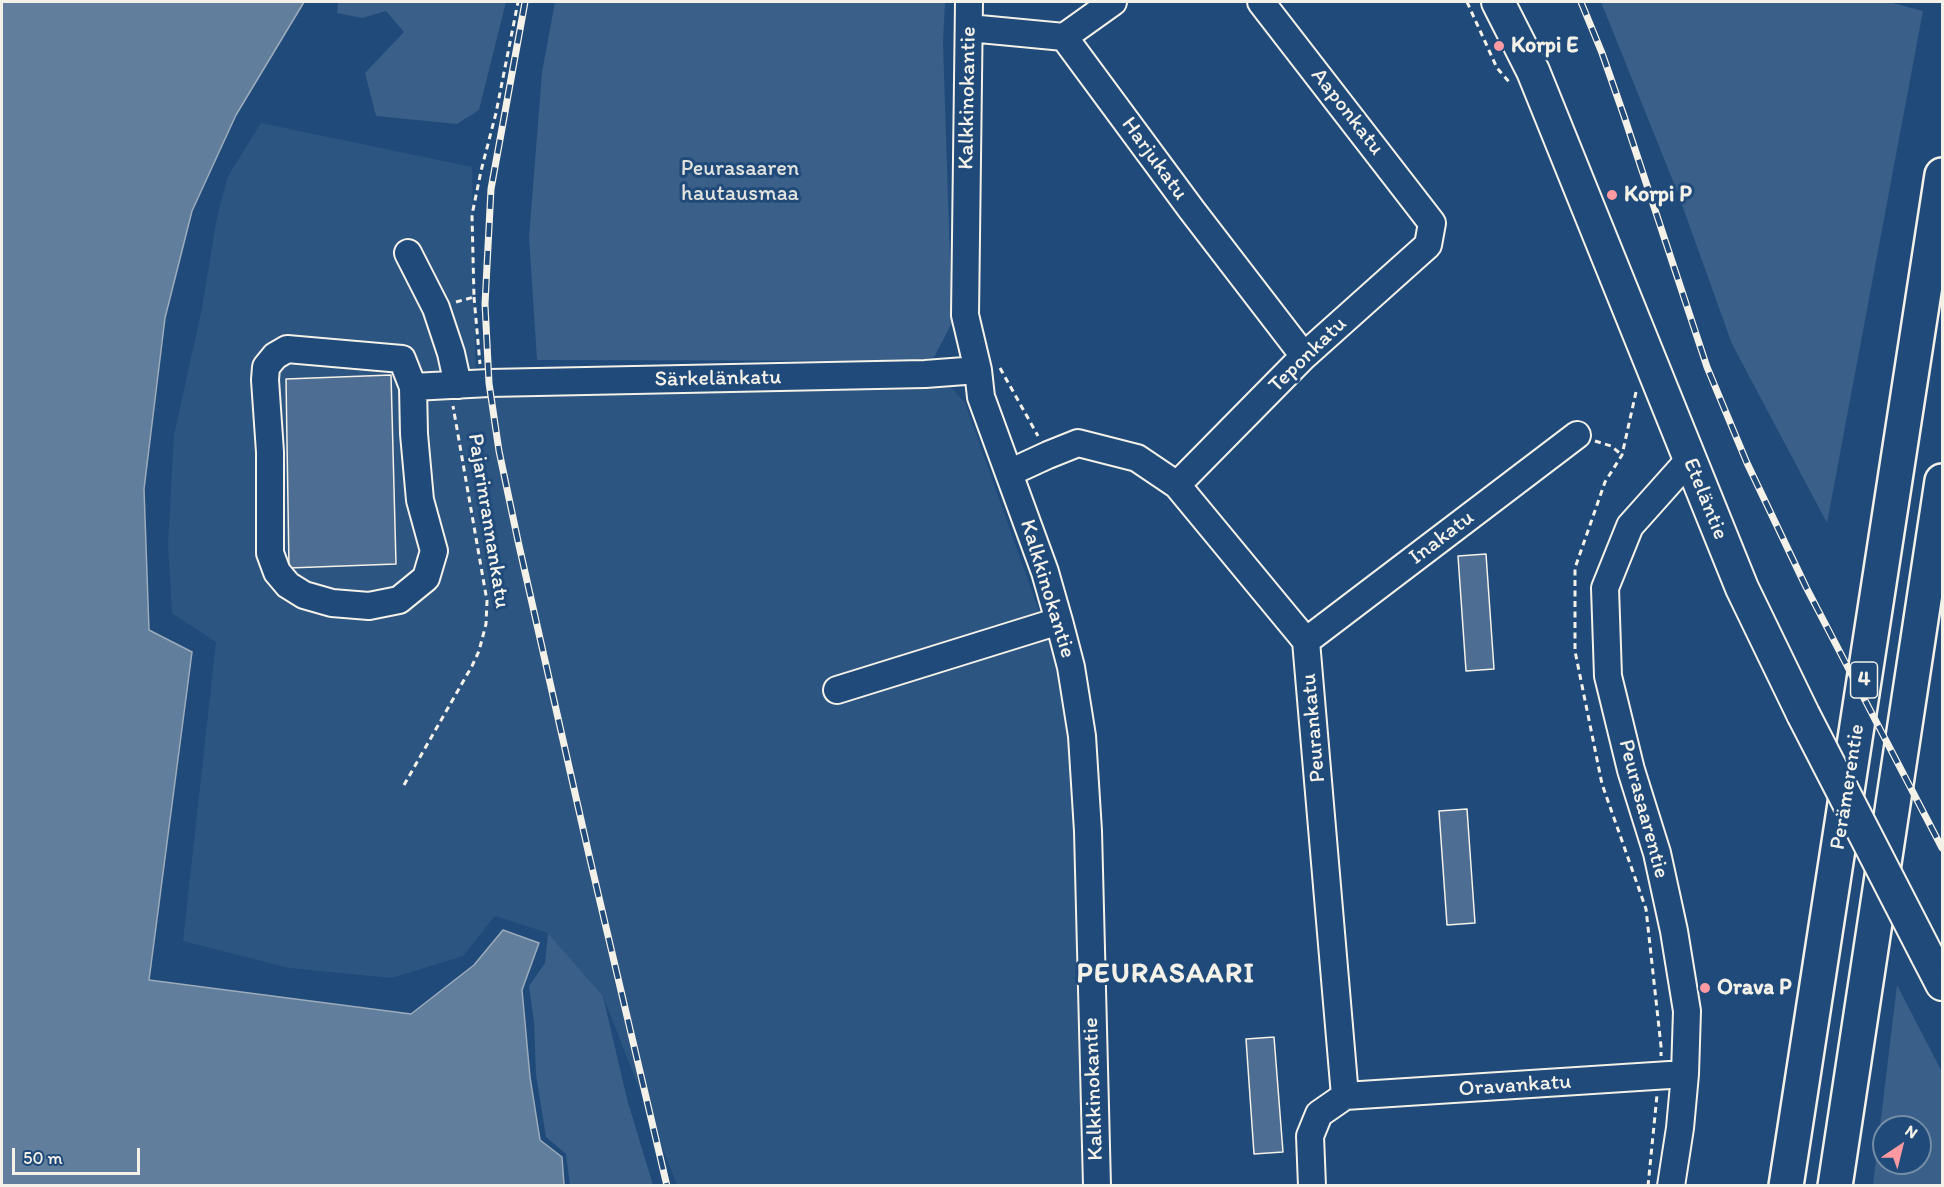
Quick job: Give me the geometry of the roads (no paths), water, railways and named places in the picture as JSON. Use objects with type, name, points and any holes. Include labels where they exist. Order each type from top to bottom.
[{"type":"highway","name":"Perämerentie","points":[[1786,1185],[1942,175]]},
{"type":"highway","name":"Perämerentie","points":[[1835,1185],[1942,480]]},
{"type":"main road","name":"Eteläntie","points":[[1498,2],[1533,71],[1742,588],[1803,714],[1942,984]]},
{"type":"street","name":"Kalkkinokantie","points":[[969,2],[964,315],[987,366],[981,397],[1045,572],[1059,621],[1071,667],[1082,736],[1088,831],[1097,1185]]},
{"type":"street","points":[[969,28],[1064,37],[1113,2]]},
{"type":"street","name":"Aaponkatu","points":[[1261,2],[1432,223]]},
{"type":"street","name":"Harjukatu","points":[[1064,37],[1191,209],[1304,356]]},
{"type":"street","name":"Teponkatu","points":[[1177,486],[1304,356],[1428,245],[1432,223]]},
{"type":"street","points":[[408,253],[436,308],[463,385]]},
{"type":"street","points":[[286,349],[402,359],[413,387],[414,435],[420,500],[434,552],[426,578],[399,600],[369,606],[332,603],[304,595],[288,585],[277,572],[270,553],[270,452],[266,368],[275,356],[286,349]]},
{"type":"street","name":"Särkelänkatu","points":[[413,387],[925,374],[987,366]]},
{"type":"street","name":"Inakatu","points":[[1306,641],[1577,435]]},
{"type":"street","name":"Peurankatu","points":[[1010,473],[1048,454],[1078,443],[1137,458],[1177,486],[1306,641],[1345,1096]]},
{"type":"street","name":"Peurasaarentie","points":[[1671,1185],[1685,1074],[1687,1011],[1674,931],[1657,853],[1631,770],[1608,676],[1605,588],[1630,526],[1689,460]]},
{"type":"street","points":[[837,690],[1059,621]]},
{"type":"street","name":"Oravankatu","points":[[1345,1096],[1685,1074]]},
{"type":"street","points":[[1312,1185],[1310,1136],[1319,1114],[1345,1096]]},
{"type":"railway","points":[[525,2],[491,189],[485,304],[489,383],[499,451],[518,541],[667,1186]]},
{"type":"railway","points":[[1581,2],[1624,116],[1707,367],[1747,463],[1806,587],[1942,848]]},
{"type":"place","name":"Korpi E","points":[[1499,46]]},
{"type":"place","name":"Korpi P","points":[[1612,195]]},
{"type":"place","name":"Orava P","points":[[1705,988]]},
{"type":"district","name":"PEURASAARI","points":[[1166,975]]},
{"type":"park label","name":"Peurasaaren hautausmaa","points":[[740,182]]}]
